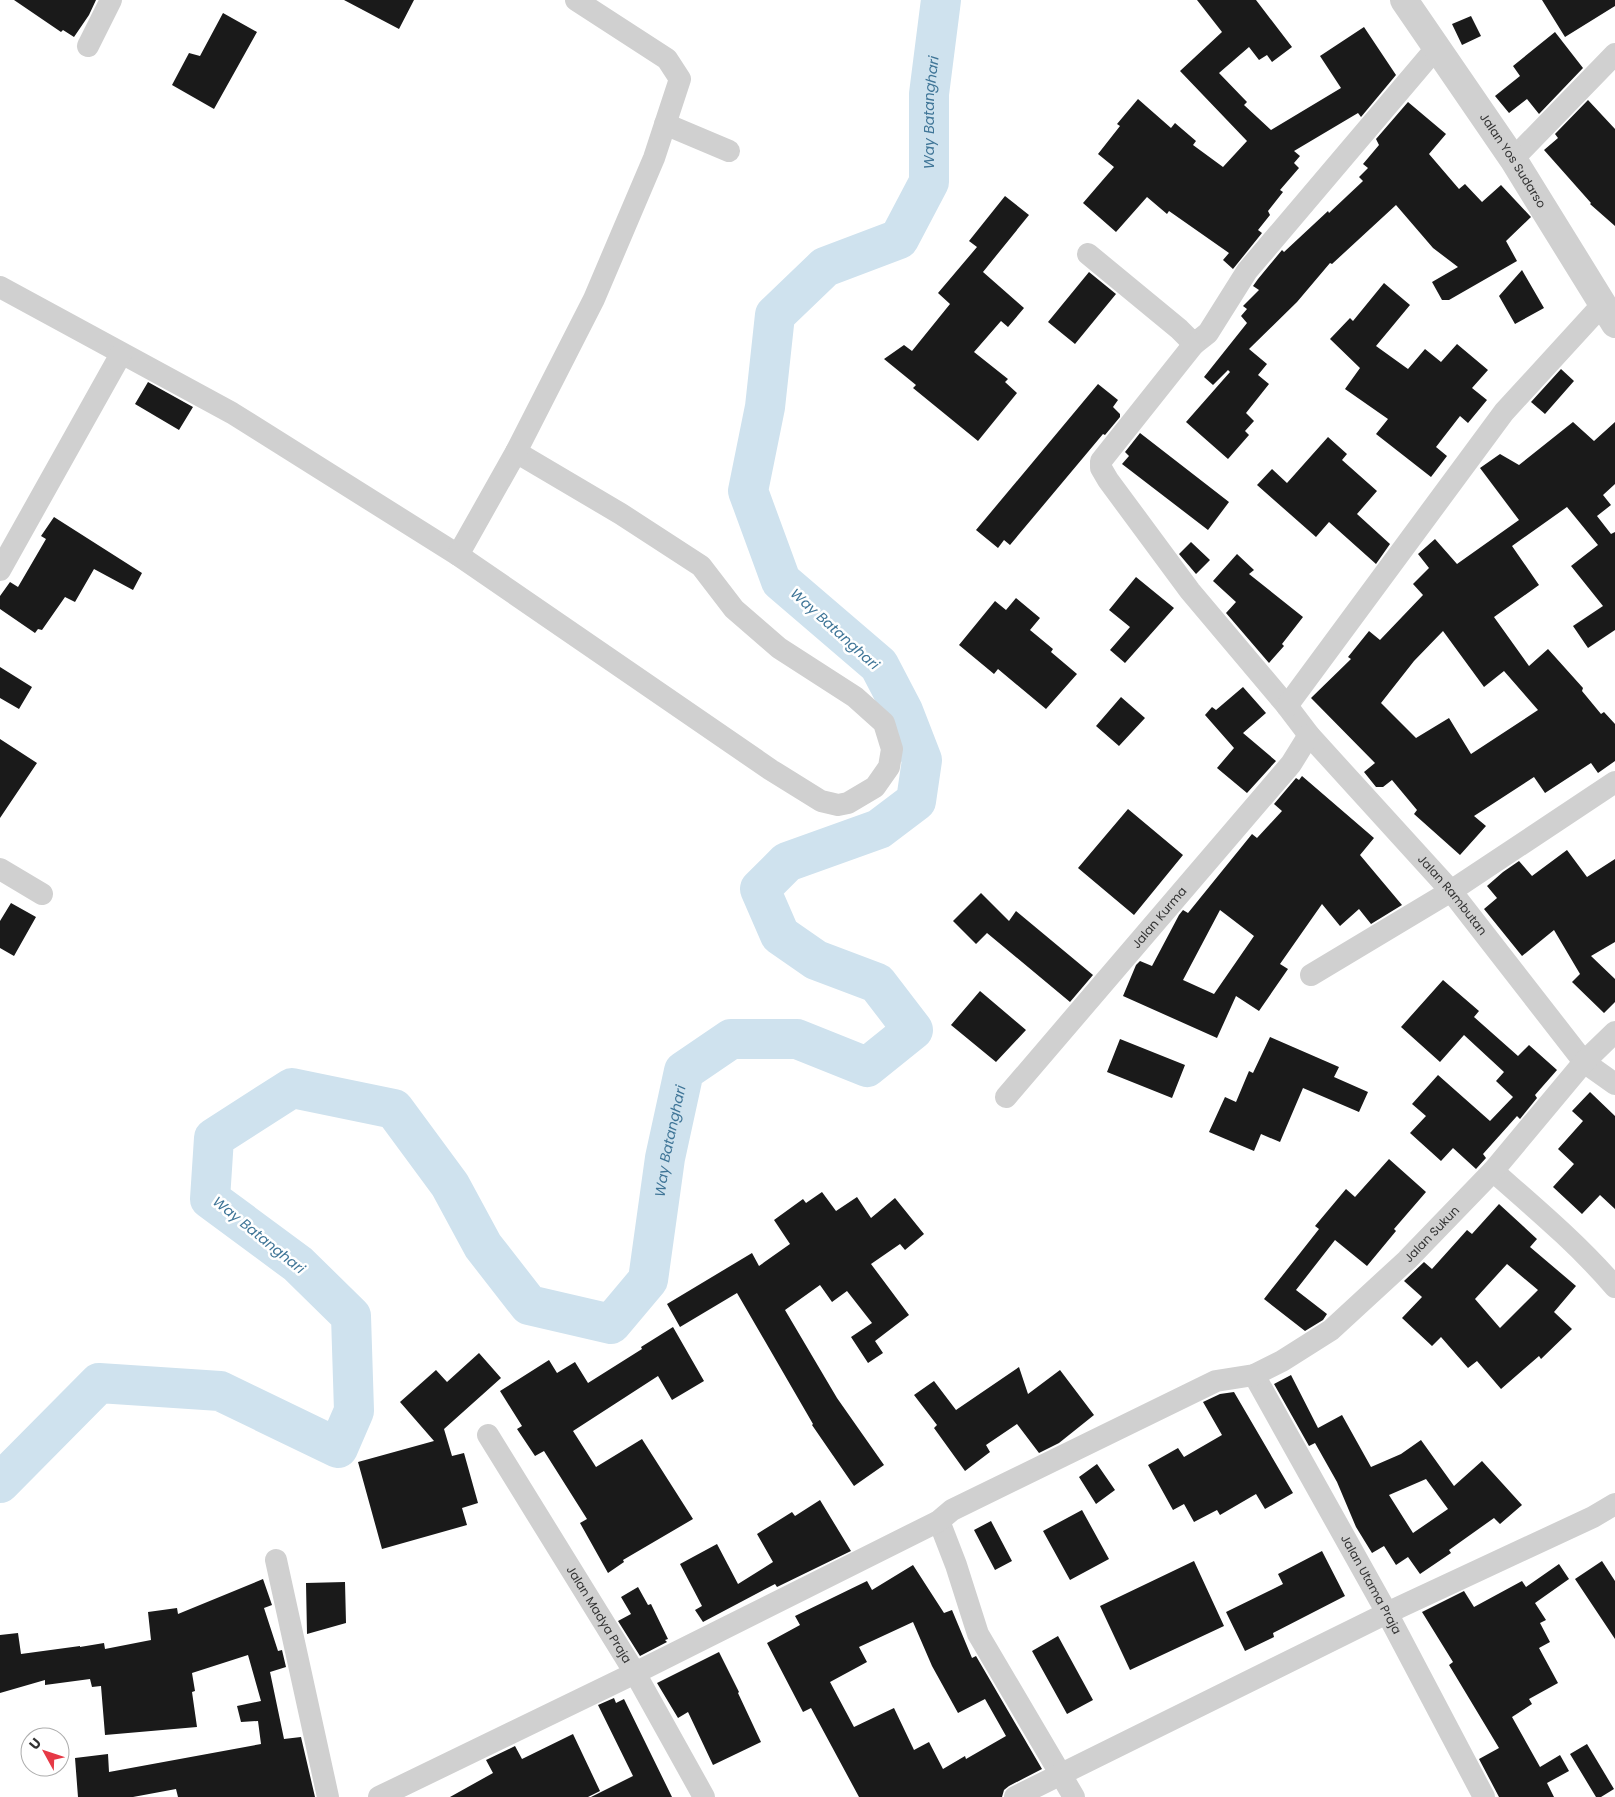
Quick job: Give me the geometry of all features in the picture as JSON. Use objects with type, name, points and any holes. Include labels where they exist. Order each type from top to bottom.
[{"type":"street","points":[[88,46],[111,0]]},
{"type":"street","points":[[458,555],[516,452],[594,299],[654,158],[680,79],[667,58],[576,0]]},
{"type":"street","name":"Jalan Yos Sudarso","points":[[1404,0],[1513,159],[1609,315]]},
{"type":"street","name":"Jalan Rambutan","points":[[1438,47],[1247,271],[1208,333],[1194,344],[1101,460],[1101,468],[1190,590],[1309,735],[1452,891],[1584,1062],[1615,1084]]},
{"type":"street","points":[[1513,159],[1615,54]]},
{"type":"street","points":[[665,124],[729,151]]},
{"type":"street","points":[[1088,254],[1179,329],[1194,344]]},
{"type":"street","points":[[0,288],[232,413],[458,555],[771,770],[821,801],[838,805],[848,803],[875,786],[889,768],[892,749],[884,723],[856,697],[779,648],[734,608],[701,566],[621,514],[516,452]]},
{"type":"street","points":[[1287,706],[1504,412],[1609,315]]},
{"type":"street","points":[[0,570],[121,354]]},
{"type":"street","name":"Jalan Kurma","points":[[1006,1097],[1291,764],[1309,735]]},
{"type":"street","points":[[1312,975],[1452,891],[1615,782]]},
{"type":"street","points":[[0,869],[42,894]]},
{"type":"street","name":"Jalan Sukun","points":[[379,1797],[635,1673],[938,1521],[952,1510],[1216,1381],[1254,1375],[1282,1361],[1331,1330],[1407,1260],[1493,1171],[1584,1062],[1615,1032]]},
{"type":"street","points":[[1493,1171],[1554,1225],[1615,1286]]},
{"type":"street","name":"Jalan Utama Praja","points":[[1254,1375],[1387,1613],[1484,1797]]},
{"type":"street","name":"Jalan Madya Praja","points":[[488,1435],[635,1673],[704,1797]]},
{"type":"street","points":[[1014,1797],[1387,1613],[1593,1517],[1615,1504]]},
{"type":"street","points":[[938,1521],[956,1565],[978,1634],[1074,1797]]},
{"type":"street","points":[[276,1560],[328,1797]]},
{"type":"building","points":[[14,0],[96,0],[89,15],[74,37],[63,30],[61,32]]},
{"type":"building","points":[[344,0],[414,0],[399,29]]},
{"type":"building","points":[[1197,0],[1256,0],[1292,47],[1272,62],[1267,55],[1259,60],[1249,47],[1219,73],[1247,102],[1244,105],[1271,130],[1341,88],[1320,56],[1364,27],[1396,75],[1361,117],[1358,113],[1294,151],[1300,156],[1294,163],[1299,168],[1280,190],[1283,192],[1268,211],[1270,215],[1258,230],[1262,233],[1233,269],[1223,260],[1229,253],[1169,211],[1167,214],[1147,197],[1116,232],[1083,203],[1114,167],[1098,154],[1120,126],[1117,124],[1138,99],[1171,128],[1175,123],[1196,141],[1193,145],[1223,167],[1247,141],[1180,71],[1222,32]]},
{"type":"building","points":[[1542,0],[1615,0],[1615,6],[1565,37]]},
{"type":"building","points":[[223,13],[257,32],[214,109],[172,85],[189,53],[200,56]]},
{"type":"building","points":[[1471,16],[1481,36],[1462,45],[1452,24]]},
{"type":"building","points":[[1555,32],[1583,68],[1539,114],[1527,99],[1509,113],[1495,96],[1520,76],[1513,66]]},
{"type":"building","points":[[1588,100],[1615,129],[1615,226],[1590,204],[1544,150],[1558,138],[1555,134]]},
{"type":"building","points":[[1408,102],[1446,134],[1429,154],[1459,189],[1465,184],[1482,202],[1501,185],[1531,217],[1506,241],[1517,261],[1449,300],[1442,300],[1432,282],[1458,267],[1433,248],[1396,205],[1332,264],[1330,263],[1297,302],[1249,349],[1267,364],[1258,375],[1269,384],[1246,413],[1254,421],[1245,431],[1249,435],[1228,459],[1186,422],[1230,372],[1228,370],[1213,385],[1204,377],[1247,323],[1241,316],[1247,309],[1243,306],[1259,290],[1253,286],[1258,279],[1282,250],[1284,252],[1363,181],[1359,177],[1368,168],[1363,164],[1379,145],[1376,139]]},
{"type":"building","points":[[1005,196],[1029,215],[983,272],[1024,308],[1008,327],[1001,321],[974,352],[1008,379],[1005,382],[1017,393],[978,441],[913,388],[916,385],[884,359],[904,345],[912,351],[950,304],[938,293],[977,247],[969,241]]},
{"type":"building","points":[[1522,270],[1544,308],[1515,324],[1499,296]]},
{"type":"building","points":[[1089,272],[1116,294],[1075,344],[1048,322]]},
{"type":"building","points":[[1384,283],[1410,305],[1376,346],[1408,369],[1425,349],[1441,362],[1457,344],[1488,370],[1472,388],[1487,400],[1468,423],[1460,416],[1436,447],[1447,456],[1431,477],[1376,434],[1388,419],[1345,389],[1360,368],[1330,339],[1350,318],[1353,321]]},
{"type":"building","points":[[1561,369],[1574,381],[1545,414],[1531,402]]},
{"type":"building","points":[[148,382],[193,407],[179,430],[135,404]]},
{"type":"building","points":[[1098,384],[1118,400],[1113,407],[1120,414],[1120,417],[1105,435],[1103,434],[1010,545],[1004,540],[998,548],[976,530]]},
{"type":"building","points":[[1573,422],[1594,441],[1615,422],[1615,484],[1603,495],[1611,505],[1597,516],[1611,534],[1615,532],[1615,630],[1588,648],[1573,626],[1603,606],[1571,566],[1598,545],[1567,507],[1512,546],[1539,585],[1494,617],[1529,666],[1548,649],[1583,688],[1582,691],[1601,714],[1604,712],[1615,724],[1615,761],[1598,773],[1591,763],[1545,793],[1534,777],[1474,816],[1486,826],[1460,855],[1414,814],[1417,810],[1392,780],[1383,787],[1376,787],[1364,772],[1375,763],[1311,698],[1351,659],[1348,657],[1369,631],[1380,640],[1423,595],[1413,584],[1429,568],[1418,554],[1435,539],[1457,564],[1519,520],[1480,468],[1500,454],[1519,465]],"holes":[[[1443,631],[1484,687],[1504,671],[1538,710],[1471,754],[1449,718],[1416,738],[1381,703],[1414,661]]]},
{"type":"building","points":[[1140,433],[1229,502],[1208,530],[1122,464],[1129,456],[1125,452]]},
{"type":"building","points":[[1328,437],[1347,454],[1342,460],[1377,491],[1357,514],[1390,544],[1376,564],[1329,522],[1316,537],[1257,485],[1272,469],[1287,483]]},
{"type":"building","points":[[54,517],[142,573],[133,590],[94,569],[75,602],[65,597],[42,630],[38,629],[35,633],[0,609],[0,596],[10,582],[18,587],[46,539],[41,536]]},
{"type":"building","points":[[1191,542],[1210,560],[1196,574],[1179,554]]},
{"type":"building","points":[[1237,554],[1254,570],[1249,574],[1303,617],[1282,644],[1284,646],[1269,663],[1226,613],[1236,602],[1213,581]]},
{"type":"building","points":[[1136,577],[1174,608],[1125,663],[1110,650],[1130,627],[1109,610]]},
{"type":"building","points":[[1016,598],[1040,618],[1030,630],[1053,649],[1051,652],[1077,674],[1046,709],[998,669],[994,674],[959,645],[995,601],[1006,610]]},
{"type":"building","points":[[0,667],[32,687],[19,709],[0,698]]},
{"type":"building","points":[[1243,687],[1266,713],[1243,733],[1276,761],[1247,793],[1217,768],[1234,748],[1205,715],[1212,707],[1216,710]]},
{"type":"building","points":[[1121,697],[1145,718],[1119,746],[1096,726]]},
{"type":"building","points":[[0,739],[37,763],[0,818]]},
{"type":"building","points":[[1302,776],[1374,838],[1360,855],[1402,905],[1371,924],[1359,909],[1340,926],[1322,904],[1280,964],[1288,969],[1259,1011],[1236,996],[1217,1038],[1123,996],[1136,965],[1140,961],[1152,966],[1179,915],[1183,910],[1188,913],[1252,834],[1257,838],[1282,811],[1274,804],[1296,778],[1299,780]],"holes":[[[1220,910],[1254,936],[1214,994],[1183,980]]]},
{"type":"building","points":[[1128,809],[1183,855],[1134,915],[1078,868]]},
{"type":"building","points":[[1567,850],[1587,877],[1615,859],[1615,942],[1591,956],[1615,979],[1615,1002],[1604,1013],[1572,982],[1580,974],[1554,930],[1522,956],[1484,909],[1497,898],[1487,886],[1503,872],[1519,861],[1532,876]]},
{"type":"building","points":[[981,893],[1009,921],[1016,911],[1093,975],[1070,1002],[987,933],[976,944],[953,921]]},
{"type":"building","points":[[11,903],[36,917],[14,956],[0,948],[0,921]]},
{"type":"building","points":[[1443,980],[1479,1011],[1474,1017],[1518,1056],[1529,1045],[1557,1070],[1535,1095],[1537,1098],[1520,1119],[1517,1116],[1483,1154],[1486,1158],[1476,1169],[1453,1148],[1441,1161],[1410,1133],[1426,1116],[1412,1104],[1438,1075],[1490,1121],[1513,1097],[1496,1081],[1504,1072],[1464,1035],[1440,1062],[1401,1027]]},
{"type":"building","points":[[980,991],[1026,1030],[996,1062],[951,1025]]},
{"type":"building","points":[[1270,1037],[1339,1067],[1334,1077],[1368,1092],[1359,1112],[1303,1088],[1280,1142],[1261,1134],[1254,1151],[1209,1132],[1225,1097],[1236,1102],[1249,1071],[1253,1073]]},
{"type":"building","points":[[1120,1039],[1185,1065],[1172,1098],[1107,1072]]},
{"type":"building","points":[[1590,1092],[1615,1116],[1615,1209],[1600,1195],[1582,1214],[1553,1187],[1574,1164],[1558,1149],[1583,1121],[1572,1111]]},
{"type":"building","points":[[1389,1159],[1426,1192],[1394,1229],[1396,1231],[1367,1266],[1335,1240],[1296,1290],[1327,1314],[1323,1320],[1305,1331],[1264,1299],[1319,1229],[1315,1226],[1346,1189],[1355,1197]]},
{"type":"building","points":[[822,1192],[836,1211],[857,1197],[871,1218],[895,1198],[924,1234],[905,1250],[900,1244],[871,1264],[909,1315],[875,1341],[883,1353],[868,1363],[851,1337],[872,1323],[847,1291],[832,1302],[820,1285],[785,1310],[837,1398],[884,1465],[854,1486],[812,1425],[737,1293],[680,1327],[667,1304],[752,1253],[759,1266],[790,1244],[774,1220],[803,1199],[806,1203]]},
{"type":"building","points":[[1499,1204],[1537,1239],[1530,1247],[1576,1286],[1554,1312],[1572,1329],[1541,1359],[1539,1356],[1501,1389],[1477,1361],[1468,1368],[1441,1337],[1432,1346],[1402,1318],[1422,1297],[1404,1281],[1424,1262],[1432,1269],[1467,1230],[1472,1234]],"holes":[[[1507,1264],[1538,1290],[1500,1328],[1475,1299]]]},
{"type":"building","points":[[673,1327],[704,1381],[672,1400],[658,1376],[573,1431],[596,1467],[642,1439],[693,1519],[623,1560],[624,1562],[608,1573],[580,1523],[587,1519],[544,1451],[535,1456],[517,1429],[522,1426],[500,1391],[549,1360],[557,1373],[575,1362],[588,1383]]},
{"type":"building","points":[[479,1353],[501,1378],[444,1429],[452,1456],[464,1453],[478,1503],[462,1508],[467,1525],[382,1549],[358,1462],[434,1441],[400,1402],[436,1370],[447,1382]]},
{"type":"building","points":[[1019,1367],[1028,1394],[1060,1370],[1094,1415],[1059,1443],[1039,1453],[1017,1424],[986,1445],[990,1452],[965,1471],[934,1428],[937,1425],[914,1395],[934,1381],[956,1410]]},
{"type":"building","points":[[1291,1375],[1318,1428],[1342,1415],[1371,1467],[1401,1454],[1421,1440],[1454,1486],[1482,1461],[1522,1505],[1500,1524],[1494,1518],[1449,1550],[1451,1553],[1420,1574],[1408,1557],[1396,1565],[1384,1546],[1372,1553],[1356,1527],[1337,1482],[1315,1443],[1309,1446],[1274,1384]],"holes":[[[1426,1479],[1448,1509],[1413,1533],[1389,1495]]]},
{"type":"building","points":[[1234,1392],[1293,1493],[1265,1509],[1256,1494],[1220,1515],[1217,1510],[1194,1522],[1184,1504],[1173,1510],[1148,1465],[1178,1448],[1184,1457],[1222,1435],[1203,1402],[1220,1394]]},
{"type":"building","points":[[1097,1464],[1115,1490],[1096,1504],[1079,1477]]},
{"type":"building","points":[[820,1500],[851,1551],[777,1587],[775,1584],[703,1622],[695,1610],[702,1606],[680,1564],[717,1544],[738,1584],[773,1562],[757,1534],[792,1512],[795,1516]]},
{"type":"building","points":[[1082,1510],[1109,1559],[1070,1580],[1043,1531]]},
{"type":"building","points":[[991,1521],[1012,1561],[995,1570],[974,1530]]},
{"type":"building","points":[[1322,1551],[1345,1596],[1273,1633],[1274,1637],[1245,1651],[1226,1612],[1283,1584],[1278,1574]]},
{"type":"building","points":[[1194,1561],[1224,1626],[1130,1670],[1100,1606]]},
{"type":"building","points":[[1602,1561],[1615,1581],[1615,1639],[1575,1579]]},
{"type":"building","points":[[1559,1564],[1569,1579],[1535,1603],[1546,1620],[1540,1623],[1550,1642],[1539,1648],[1558,1683],[1529,1699],[1532,1704],[1512,1717],[1540,1767],[1560,1755],[1569,1771],[1547,1783],[1554,1797],[1499,1797],[1479,1759],[1499,1748],[1449,1665],[1453,1662],[1422,1612],[1464,1591],[1474,1607],[1522,1581],[1526,1587]]},
{"type":"building","points":[[913,1565],[944,1613],[952,1610],[972,1658],[976,1656],[1042,1769],[1009,1786],[1004,1790],[1002,1797],[859,1797],[811,1708],[803,1712],[767,1643],[800,1625],[795,1616],[867,1581],[872,1590]],"holes":[[[913,1622],[932,1666],[958,1713],[985,1699],[1006,1736],[966,1759],[965,1756],[943,1769],[929,1742],[914,1750],[894,1708],[854,1727],[830,1682],[867,1662],[859,1647]]]},
{"type":"building","points":[[263,1579],[272,1605],[264,1608],[278,1651],[282,1650],[286,1667],[270,1672],[284,1739],[301,1737],[315,1797],[178,1797],[176,1789],[133,1797],[78,1797],[75,1758],[108,1754],[109,1772],[261,1744],[258,1721],[241,1722],[237,1706],[261,1701],[248,1655],[192,1673],[195,1691],[192,1692],[197,1727],[105,1735],[101,1686],[92,1687],[90,1679],[45,1685],[45,1680],[0,1693],[0,1635],[18,1633],[21,1654],[104,1643],[105,1649],[151,1640],[148,1612],[177,1608],[178,1614]]},
{"type":"building","points":[[345,1582],[346,1623],[307,1634],[306,1583]]},
{"type":"building","points":[[638,1587],[648,1605],[651,1604],[668,1639],[665,1640],[667,1642],[640,1656],[618,1621],[631,1614],[621,1597]]},
{"type":"building","points":[[1058,1636],[1093,1700],[1067,1714],[1032,1651]]},
{"type":"building","points":[[719,1652],[761,1742],[713,1765],[688,1712],[678,1718],[657,1683]]},
{"type":"building","points":[[614,1698],[616,1703],[624,1699],[672,1797],[591,1797],[633,1776],[598,1705]]},
{"type":"building","points":[[573,1734],[600,1791],[588,1797],[450,1797],[493,1773],[486,1760],[515,1746],[522,1759]]},
{"type":"building","points":[[1587,1744],[1614,1789],[1601,1797],[1596,1797],[1570,1754]]},
{"type":"waterway","name":"Way Batanghari","points":[[0,1483],[99,1383],[220,1391],[338,1448],[354,1411],[351,1316],[298,1264],[210,1199],[214,1138],[292,1088],[394,1109],[450,1185],[483,1246],[529,1305],[611,1324],[648,1280],[665,1158],[684,1071],[731,1039],[797,1039],[867,1067],[913,1030],[877,983],[816,960],[780,935],[760,889],[787,862],[879,829],[916,801],[922,760],[903,711],[879,665],[781,581],[748,491],[765,407],[775,315],[825,267],[899,239],[929,182],[929,94],[941,0]]}]
